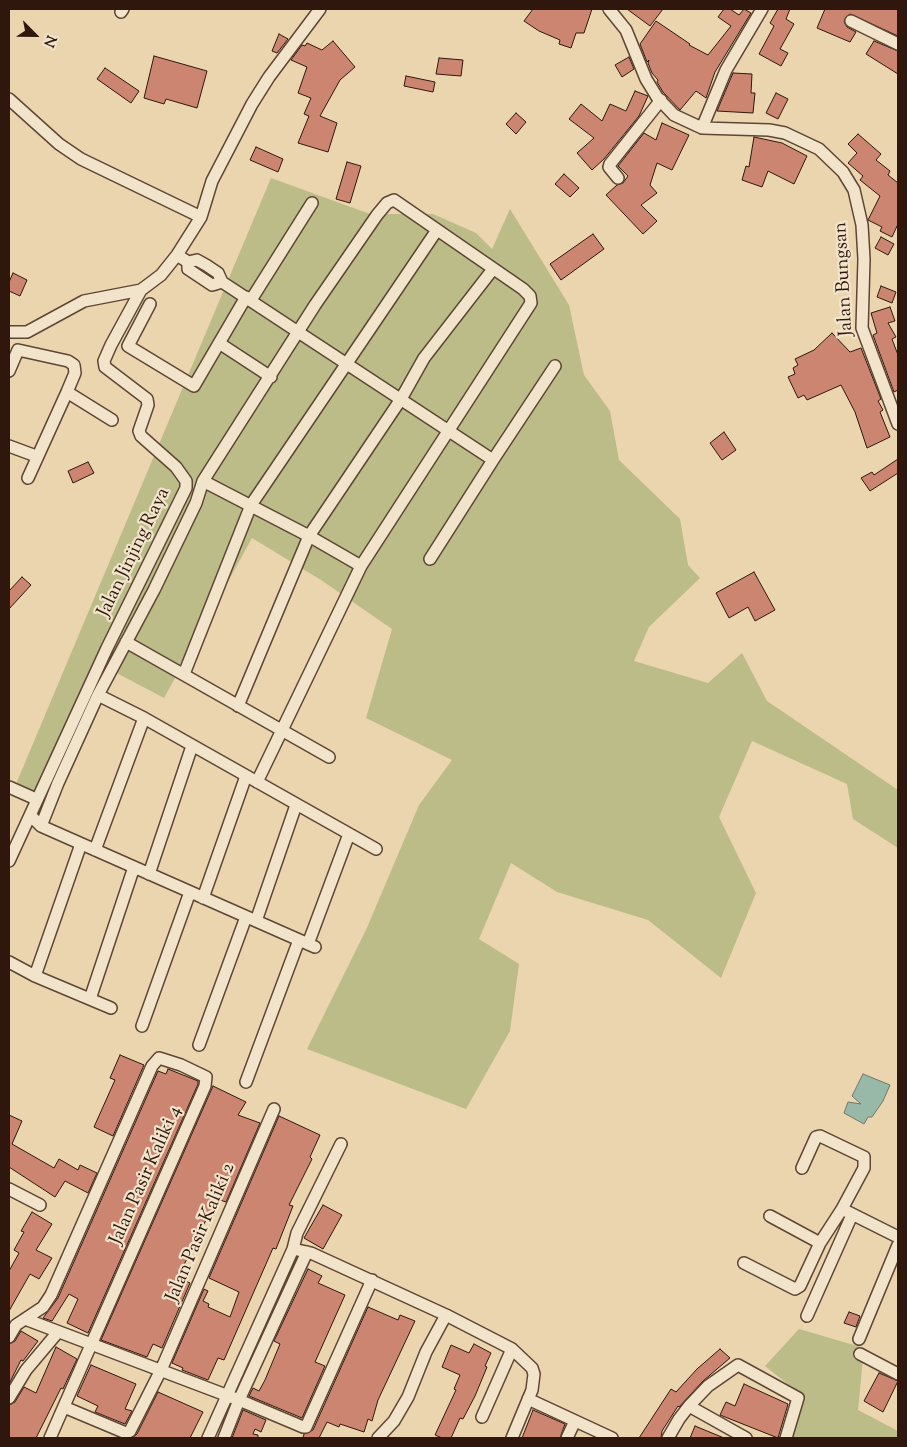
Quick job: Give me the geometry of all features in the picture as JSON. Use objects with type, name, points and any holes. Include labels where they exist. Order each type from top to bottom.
[{"type":"street","points":[[9,332],[27,332],[84,301],[141,290],[161,275],[177,255],[201,217],[212,181],[252,104],[269,77],[320,9]]},
{"type":"street","name":"Jalan Bungsan","points":[[609,9],[626,30],[646,79],[661,100],[683,120],[702,128],[769,130],[785,133],[819,149],[843,172],[854,190],[862,225],[864,258],[862,328],[898,424]]},
{"type":"street","points":[[702,128],[726,70],[762,9]]},
{"type":"street","points":[[852,21],[898,44]]},
{"type":"street","points":[[9,99],[59,144],[81,159],[201,217]]},
{"type":"street","points":[[618,178],[609,167],[610,164],[661,100]]},
{"type":"street","points":[[41,826],[58,783],[98,695],[182,532],[203,481],[300,332],[315,305],[387,202],[398,201],[493,269],[523,288],[530,296],[531,303],[472,394],[450,432],[361,566],[280,731],[258,782]]},
{"type":"street","points":[[150,304],[128,346],[194,386],[219,343],[312,204]]},
{"type":"street","points":[[184,674],[251,505],[437,230]]},
{"type":"street","points":[[177,255],[188,262],[188,269],[212,285],[222,282],[494,460]]},
{"type":"street","points":[[238,706],[309,536],[401,399],[424,358],[493,269]]},
{"type":"street","name":"Jalan Jinjing Raya","points":[[9,861],[31,816],[36,799],[186,488],[186,481],[176,467],[141,436],[139,431],[148,405],[147,399],[105,367],[104,361],[110,345],[141,290]]},
{"type":"street","points":[[27,332],[32,342],[32,352]]},
{"type":"street","points":[[219,343],[271,377]]},
{"type":"street","points":[[9,372],[18,350],[68,361],[74,365],[75,373],[36,456],[28,478]]},
{"type":"street","points":[[430,559],[555,366]]},
{"type":"street","points":[[67,392],[112,420]]},
{"type":"street","points":[[9,446],[36,456]]},
{"type":"street","points":[[203,481],[309,536],[361,566]]},
{"type":"street","points":[[126,642],[280,731],[329,757]]},
{"type":"street","points":[[98,695],[144,718],[376,849]]},
{"type":"street","points":[[95,850],[144,718]]},
{"type":"street","points":[[149,874],[192,746]]},
{"type":"street","points":[[203,898],[246,776]]},
{"type":"street","points":[[9,786],[36,799]]},
{"type":"street","points":[[199,1045],[296,804]]},
{"type":"street","points":[[31,816],[41,826],[307,944]]},
{"type":"street","points":[[246,1082],[307,944],[349,834]]},
{"type":"street","points":[[35,976],[81,844]]},
{"type":"street","points":[[90,999],[134,867]]},
{"type":"street","points":[[142,1026],[190,892]]},
{"type":"street","points":[[9,962],[35,976],[111,1008]]},
{"type":"street","name":"Jalan Pasir Kaliki 4","points":[[26,1319],[43,1307],[51,1295],[152,1066],[159,1058],[170,1060],[206,1077],[207,1082],[50,1438]]},
{"type":"street","name":"Jalan Pasir Kaliki 2","points":[[64,1407],[128,1432],[161,1370],[274,1110]]},
{"type":"street","points":[[802,1168],[816,1138],[820,1136],[864,1157],[864,1168],[807,1316]]},
{"type":"street","points":[[208,1438],[294,1249],[297,1234],[341,1144]]},
{"type":"street","points":[[9,1189],[40,1205]]},
{"type":"street","points":[[847,1212],[898,1237]]},
{"type":"street","points":[[744,1263],[795,1289],[800,1286],[820,1243],[847,1212]]},
{"type":"street","points":[[770,1216],[820,1243]]},
{"type":"street","points":[[858,1339],[898,1245]]},
{"type":"street","points":[[294,1249],[307,1252],[372,1280],[512,1349],[534,1374],[534,1382],[512,1438]]},
{"type":"street","points":[[224,1438],[239,1400],[307,1252]]},
{"type":"street","points":[[9,1336],[16,1325],[26,1319],[92,1346],[227,1395],[299,1426],[306,1427],[372,1280]]},
{"type":"street","points":[[378,1438],[394,1421],[408,1397],[426,1352],[446,1315]]},
{"type":"street","points":[[9,1398],[26,1370],[58,1332]]},
{"type":"street","points":[[482,1417],[512,1349]]},
{"type":"street","points":[[860,1354],[898,1374]]},
{"type":"street","points":[[668,1438],[679,1419],[708,1386],[738,1365],[798,1398],[786,1438]]},
{"type":"street","points":[[528,1399],[612,1438]]},
{"type":"street","points":[[689,1406],[746,1438]]},
{"type":"street","points":[[567,1438],[575,1421]]},
{"type":"green space","points":[[271,178],[370,214],[433,214],[476,233],[492,249],[510,209],[569,305],[584,375],[610,411],[619,460],[680,519],[688,565],[700,578],[649,627],[634,661],[708,683],[742,653],[767,701],[898,790],[898,848],[853,819],[847,784],[752,741],[719,817],[756,893],[721,978],[648,920],[557,892],[511,863],[479,939],[519,964],[510,1031],[466,1109],[307,1049],[366,930],[419,805],[452,760],[366,718],[392,629],[321,580],[252,538],[164,698],[111,670],[50,804],[16,784]]},
{"type":"green space","points":[[799,1329],[864,1348],[858,1410],[898,1431],[898,1438],[791,1438],[804,1397],[765,1366]]},
{"type":"shaded area","points":[[863,1074],[890,1085],[883,1101],[872,1117],[868,1117],[864,1124],[844,1113],[848,1102],[861,1104],[852,1096]]},
{"type":"building","points":[[533,9],[592,9],[584,33],[576,33],[571,48],[559,44],[560,40],[539,31],[524,21]]},
{"type":"building","points":[[627,9],[663,9],[650,26]]},
{"type":"building","points":[[724,9],[730,9],[739,15],[744,9],[751,13],[715,72],[706,98],[696,91],[680,110],[663,92],[657,82],[658,80],[652,73],[648,63],[649,60],[647,62],[640,44],[656,21],[689,45],[708,55],[731,26],[718,17]]},
{"type":"building","points":[[778,9],[790,9],[786,19],[794,24],[780,49],[788,53],[781,66],[759,54],[774,26],[770,23]]},
{"type":"building","points":[[825,9],[898,9],[898,36],[850,14],[844,21],[847,27],[856,32],[850,42],[817,28]]},
{"type":"building","points":[[279,34],[288,39],[277,53],[272,51]]},
{"type":"building","points":[[333,41],[355,67],[340,80],[320,116],[337,123],[328,152],[298,143],[309,116],[304,114],[311,98],[298,93],[307,67],[291,60],[302,45],[305,46],[307,43],[322,50]]},
{"type":"building","points":[[874,41],[898,51],[898,74],[866,54]]},
{"type":"building","points":[[154,56],[207,71],[197,108],[166,99],[164,104],[144,98]]},
{"type":"building","points":[[629,57],[634,69],[622,77],[615,65]]},
{"type":"building","points":[[439,58],[463,60],[461,76],[436,74]]},
{"type":"building","points":[[105,68],[139,91],[131,103],[97,79]]},
{"type":"building","points":[[733,73],[752,74],[751,93],[755,93],[753,113],[717,111]]},
{"type":"building","points":[[406,76],[435,82],[433,92],[404,86]]},
{"type":"building","points":[[635,91],[648,96],[639,116],[604,159],[592,170],[577,153],[594,138],[569,119],[581,104],[602,121],[610,104],[626,111]]},
{"type":"building","points":[[776,93],[788,99],[778,119],[766,113]]},
{"type":"building","points":[[516,113],[526,122],[516,134],[506,124]]},
{"type":"building","points":[[662,123],[689,135],[672,170],[657,163],[650,185],[657,193],[641,205],[657,221],[643,234],[606,195],[617,185],[623,183],[628,176],[618,166],[644,133],[656,140]]},
{"type":"building","points":[[858,134],[881,154],[876,160],[890,171],[888,175],[898,183],[898,224],[892,237],[880,231],[882,227],[868,220],[880,196],[860,180],[863,176],[848,163],[857,153],[848,144]]},
{"type":"building","points":[[754,137],[782,143],[807,156],[794,184],[768,171],[762,187],[742,180],[746,166],[749,167]]},
{"type":"building","points":[[256,147],[283,159],[278,172],[250,160]]},
{"type":"building","points":[[347,162],[361,166],[350,203],[336,199]]},
{"type":"building","points":[[564,174],[579,188],[570,197],[555,184]]},
{"type":"building","points":[[593,234],[604,249],[561,280],[550,264]]},
{"type":"building","points":[[881,237],[894,244],[888,255],[875,248]]},
{"type":"building","points":[[13,273],[27,280],[20,296],[9,291],[9,282]]},
{"type":"building","points":[[881,286],[896,292],[892,303],[877,297]]},
{"type":"building","points":[[890,307],[895,321],[888,323],[896,337],[892,339],[898,355],[898,390],[894,392],[873,335],[877,333],[871,313]]},
{"type":"building","points":[[832,333],[850,352],[861,348],[881,399],[878,401],[883,410],[880,412],[890,437],[867,448],[855,412],[841,385],[807,400],[804,395],[798,398],[788,377],[795,374],[793,368],[798,365],[795,359],[814,350]]},
{"type":"building","points":[[724,432],[736,450],[722,460],[710,443]]},
{"type":"building","points":[[898,459],[898,473],[870,491],[861,478],[872,472],[874,475]]},
{"type":"building","points":[[88,462],[94,473],[73,483],[68,471]]},
{"type":"building","points":[[754,572],[775,610],[755,621],[748,607],[729,618],[716,593]]},
{"type":"building","points":[[22,577],[31,585],[9,609],[9,591]]},
{"type":"building","points":[[120,1055],[144,1065],[113,1136],[94,1127],[115,1080],[110,1078]]},
{"type":"building","points":[[168,1069],[198,1081],[198,1084],[88,1333],[67,1323],[78,1299],[69,1294],[52,1321],[43,1318],[58,1298],[158,1071],[166,1074]]},
{"type":"building","points":[[213,1086],[246,1102],[238,1115],[260,1123],[226,1202],[220,1200],[211,1222],[206,1220],[178,1277],[190,1283],[162,1348],[153,1344],[147,1357],[101,1340]]},
{"type":"building","points":[[9,1115],[22,1121],[12,1144],[54,1168],[59,1159],[78,1170],[80,1165],[97,1173],[88,1193],[65,1181],[55,1197],[9,1167]]},
{"type":"building","points":[[279,1116],[320,1135],[310,1157],[312,1159],[289,1205],[293,1206],[276,1249],[273,1248],[224,1360],[218,1358],[208,1380],[182,1370],[183,1368],[172,1363],[204,1289],[208,1291],[203,1301],[209,1304],[208,1307],[230,1317],[239,1292],[209,1278]]},
{"type":"building","points":[[323,1205],[342,1215],[323,1249],[304,1238]]},
{"type":"building","points":[[32,1212],[52,1224],[36,1250],[52,1258],[39,1279],[30,1274],[9,1311],[9,1271],[19,1253],[14,1250],[24,1232],[21,1231]]},
{"type":"building","points":[[308,1269],[322,1276],[318,1283],[345,1295],[315,1362],[325,1366],[302,1418],[249,1396],[253,1388],[259,1391],[265,1380],[280,1344],[274,1341]]},
{"type":"building","points":[[368,1307],[398,1320],[400,1315],[415,1321],[378,1400],[372,1421],[368,1419],[364,1432],[340,1424],[339,1427],[327,1422],[319,1438],[303,1438],[304,1434],[313,1430]]},
{"type":"building","points":[[849,1312],[860,1316],[856,1327],[844,1323]]},
{"type":"building","points":[[21,1331],[38,1341],[23,1361],[21,1360],[9,1384],[9,1344],[15,1341]]},
{"type":"building","points":[[474,1344],[491,1353],[485,1366],[487,1367],[475,1396],[463,1419],[460,1418],[451,1438],[442,1438],[435,1435],[456,1390],[454,1389],[460,1375],[442,1367],[451,1345],[469,1353]]},
{"type":"building","points":[[56,1347],[77,1359],[63,1389],[61,1388],[36,1438],[9,1438],[9,1405],[15,1402],[24,1387],[36,1393]]},
{"type":"building","points":[[720,1349],[730,1358],[678,1406],[662,1431],[661,1438],[639,1438],[671,1389],[676,1392],[697,1369]]},
{"type":"building","points":[[91,1365],[136,1384],[125,1409],[132,1411],[125,1424],[95,1412],[98,1406],[77,1396]]},
{"type":"building","points":[[879,1373],[898,1381],[883,1412],[864,1401]]},
{"type":"building","points":[[744,1384],[788,1404],[778,1438],[720,1415],[726,1402],[735,1406]]},
{"type":"building","points":[[158,1392],[203,1412],[190,1438],[132,1438],[137,1434]]},
{"type":"building","points":[[243,1410],[266,1420],[261,1432],[255,1429],[253,1434],[258,1435],[258,1438],[232,1438]]},
{"type":"building","points":[[533,1410],[565,1424],[560,1438],[522,1438]]},
{"type":"building","points":[[695,1426],[724,1438],[690,1438]]}]
